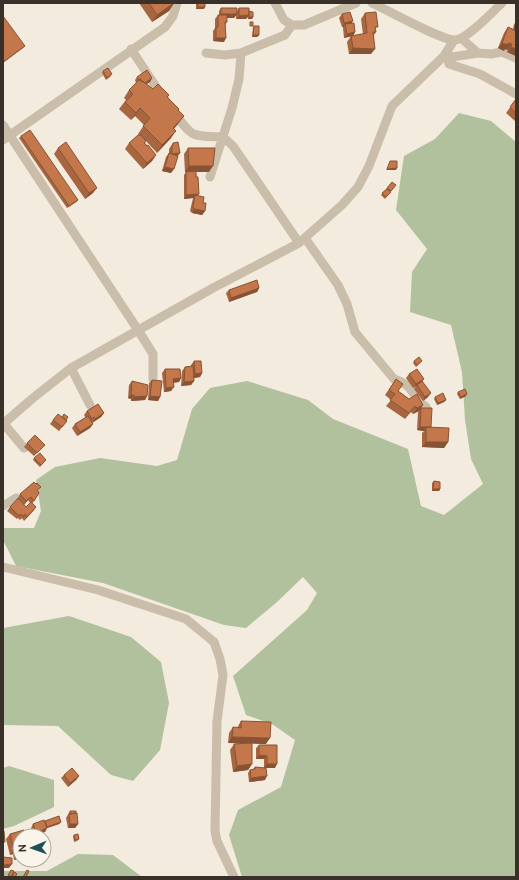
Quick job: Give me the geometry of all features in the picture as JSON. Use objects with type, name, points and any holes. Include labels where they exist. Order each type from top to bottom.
[{"type":"street","points":[[7,138],[165,26],[173,16],[177,3]]},
{"type":"street","points":[[275,3],[284,20],[292,25],[304,26],[356,3]]},
{"type":"street","points":[[372,3],[442,37],[458,39],[478,53]]},
{"type":"street","points":[[24,448],[3,424],[71,368],[302,241],[342,205],[358,187],[369,166],[392,106],[444,56],[458,39],[467,35],[502,3]]},
{"type":"street","points":[[206,53],[225,55],[241,53],[285,35],[292,25]]},
{"type":"street","points":[[131,49],[166,103],[190,133],[197,136],[223,137],[233,146],[302,241],[338,285],[347,304],[355,332],[394,379],[404,381],[419,403],[426,407]]},
{"type":"street","points":[[516,58],[502,52],[452,56],[448,59],[449,64],[480,74],[516,94]]},
{"type":"street","points":[[210,177],[239,79],[241,53]]},
{"type":"street","points":[[3,125],[7,138],[138,330],[152,354],[153,379]]},
{"type":"street","points":[[71,368],[90,406]]},
{"type":"street","points":[[3,506],[16,498]]},
{"type":"street","points":[[3,567],[98,590],[186,618],[214,642],[220,659],[223,675],[217,721],[215,831],[217,841],[234,877]]},
{"type":"green space","points":[[459,113],[491,121],[516,142],[516,877],[242,877],[229,835],[238,810],[281,787],[295,740],[272,724],[246,715],[233,676],[307,610],[317,593],[303,577],[277,602],[246,628],[224,625],[103,583],[16,566],[3,540],[3,528],[34,528],[41,511],[36,480],[55,467],[100,458],[157,466],[177,460],[192,409],[210,388],[247,381],[308,400],[333,419],[408,449],[421,506],[444,515],[483,484],[471,459],[465,420],[462,372],[451,325],[410,312],[412,272],[427,249],[396,210],[404,156],[435,139]]},
{"type":"green space","points":[[69,616],[131,637],[161,662],[169,703],[160,750],[133,781],[111,775],[58,726],[3,725],[3,628]]},
{"type":"green space","points":[[9,766],[54,780],[54,807],[14,826],[3,829],[3,768]]},
{"type":"green space","points":[[78,854],[113,855],[142,877],[3,877],[3,871],[47,871]]},
{"type":"building","points":[[149,3],[174,3],[157,15]]},
{"type":"building","points":[[198,3],[205,3],[205,7],[198,7]]},
{"type":"building","points":[[221,8],[237,8],[237,14],[221,14]]},
{"type":"building","points":[[239,8],[249,8],[249,15],[239,16]]},
{"type":"building","points":[[249,11],[253,12],[253,17],[249,17]]},
{"type":"building","points":[[350,12],[353,21],[344,23],[342,14]]},
{"type":"building","points":[[376,12],[378,27],[375,27],[376,32],[373,32],[375,49],[353,48],[351,36],[367,33],[365,13]]},
{"type":"building","points":[[218,15],[227,15],[227,22],[225,22],[226,38],[216,38]]},
{"type":"building","points":[[3,16],[25,46],[3,62]]},
{"type":"building","points":[[250,22],[253,22],[253,26],[250,26]]},
{"type":"building","points":[[354,23],[355,32],[347,34],[345,24]]},
{"type":"building","points":[[254,26],[259,26],[259,35],[253,35]]},
{"type":"building","points":[[508,27],[516,31],[516,49],[511,47],[512,44],[508,43],[508,45],[502,43]]},
{"type":"building","points":[[108,68],[112,74],[107,78],[103,71]]},
{"type":"building","points":[[147,70],[152,78],[145,83],[137,77]]},
{"type":"building","points":[[140,79],[153,89],[158,84],[169,95],[167,97],[184,116],[173,128],[176,131],[162,145],[143,126],[150,118],[140,108],[136,113],[125,102],[133,94],[129,90]]},
{"type":"building","points":[[516,99],[516,113],[510,107]]},
{"type":"building","points":[[30,130],[78,200],[69,206],[21,136]]},
{"type":"building","points":[[138,135],[141,135],[146,141],[144,143],[147,146],[148,145],[156,155],[147,163],[129,143]]},
{"type":"building","points":[[66,142],[97,188],[89,193],[58,148]]},
{"type":"building","points":[[178,142],[180,153],[172,154],[173,143]]},
{"type":"building","points":[[188,148],[215,148],[213,166],[189,166]]},
{"type":"building","points":[[169,153],[178,156],[174,169],[165,167]]},
{"type":"building","points":[[390,161],[397,161],[397,168],[387,169]]},
{"type":"building","points":[[196,171],[196,177],[198,177],[199,194],[186,195],[186,172]]},
{"type":"building","points":[[392,182],[396,185],[391,191],[387,188]]},
{"type":"building","points":[[387,189],[391,192],[386,197],[382,193]]},
{"type":"building","points":[[195,195],[204,197],[203,203],[206,203],[205,211],[194,209]]},
{"type":"building","points":[[257,280],[259,288],[231,298],[229,290]]},
{"type":"building","points":[[419,357],[422,361],[417,365],[414,361]]},
{"type":"building","points":[[194,361],[201,361],[202,373],[195,374]]},
{"type":"building","points":[[193,366],[194,381],[184,382],[185,367]]},
{"type":"building","points":[[165,369],[180,369],[181,378],[173,379],[174,387],[166,388]]},
{"type":"building","points":[[417,369],[424,379],[416,384],[409,374]]},
{"type":"building","points":[[396,379],[403,384],[398,391],[409,399],[417,394],[423,405],[417,408],[415,406],[409,413],[390,400],[395,394],[389,390]]},
{"type":"building","points":[[152,380],[162,381],[160,397],[150,396]]},
{"type":"building","points":[[132,381],[148,385],[147,396],[134,397],[134,395],[131,395]]},
{"type":"building","points":[[422,381],[431,393],[425,397],[417,385]]},
{"type":"building","points":[[465,389],[467,394],[461,397],[458,392]]},
{"type":"building","points":[[443,393],[446,400],[438,403],[435,397]]},
{"type":"building","points":[[98,404],[104,413],[95,419],[94,417],[92,419],[87,411]]},
{"type":"building","points":[[421,408],[432,408],[431,427],[420,427]]},
{"type":"building","points":[[58,414],[67,421],[62,427],[53,420]]},
{"type":"building","points":[[64,414],[68,417],[66,420],[62,417]]},
{"type":"building","points":[[88,416],[93,424],[80,432],[75,424]]},
{"type":"building","points":[[426,427],[449,428],[448,442],[426,442]]},
{"type":"building","points":[[35,435],[45,445],[37,453],[27,443]]},
{"type":"building","points":[[40,453],[46,460],[41,465],[34,458]]},
{"type":"building","points":[[434,481],[440,482],[440,489],[433,489]]},
{"type":"building","points":[[34,482],[41,487],[37,490],[39,493],[34,501],[31,497],[26,501],[20,494]]},
{"type":"building","points":[[18,498],[26,507],[31,502],[36,507],[27,517],[25,514],[23,516],[20,514],[19,516],[10,507]]},
{"type":"building","points":[[241,721],[271,722],[270,738],[232,737],[233,727],[241,728]]},
{"type":"building","points":[[252,743],[252,764],[237,766],[234,744]]},
{"type":"building","points":[[259,745],[277,745],[277,764],[267,764],[267,756],[259,755]]},
{"type":"building","points":[[255,767],[266,768],[267,776],[251,778],[250,770],[255,769]]},
{"type":"building","points":[[72,768],[79,776],[70,783],[64,775]]},
{"type":"building","points":[[70,811],[76,811],[76,813],[70,814]]},
{"type":"building","points":[[77,813],[78,824],[70,824],[69,814]]},
{"type":"building","points":[[59,816],[61,822],[47,827],[45,821]]},
{"type":"building","points":[[44,820],[47,828],[35,828],[33,824]]},
{"type":"building","points":[[4,831],[5,842],[3,842]]},
{"type":"building","points":[[78,834],[79,839],[75,840],[74,835]]},
{"type":"building","points":[[3,857],[12,858],[12,864],[3,865]]},
{"type":"building","points":[[11,870],[14,871],[11,877],[8,875]]},
{"type":"building","points":[[27,870],[29,871],[26,877],[23,877]]},
{"type":"building","points":[[15,872],[17,874],[13,877],[12,876]]}]
